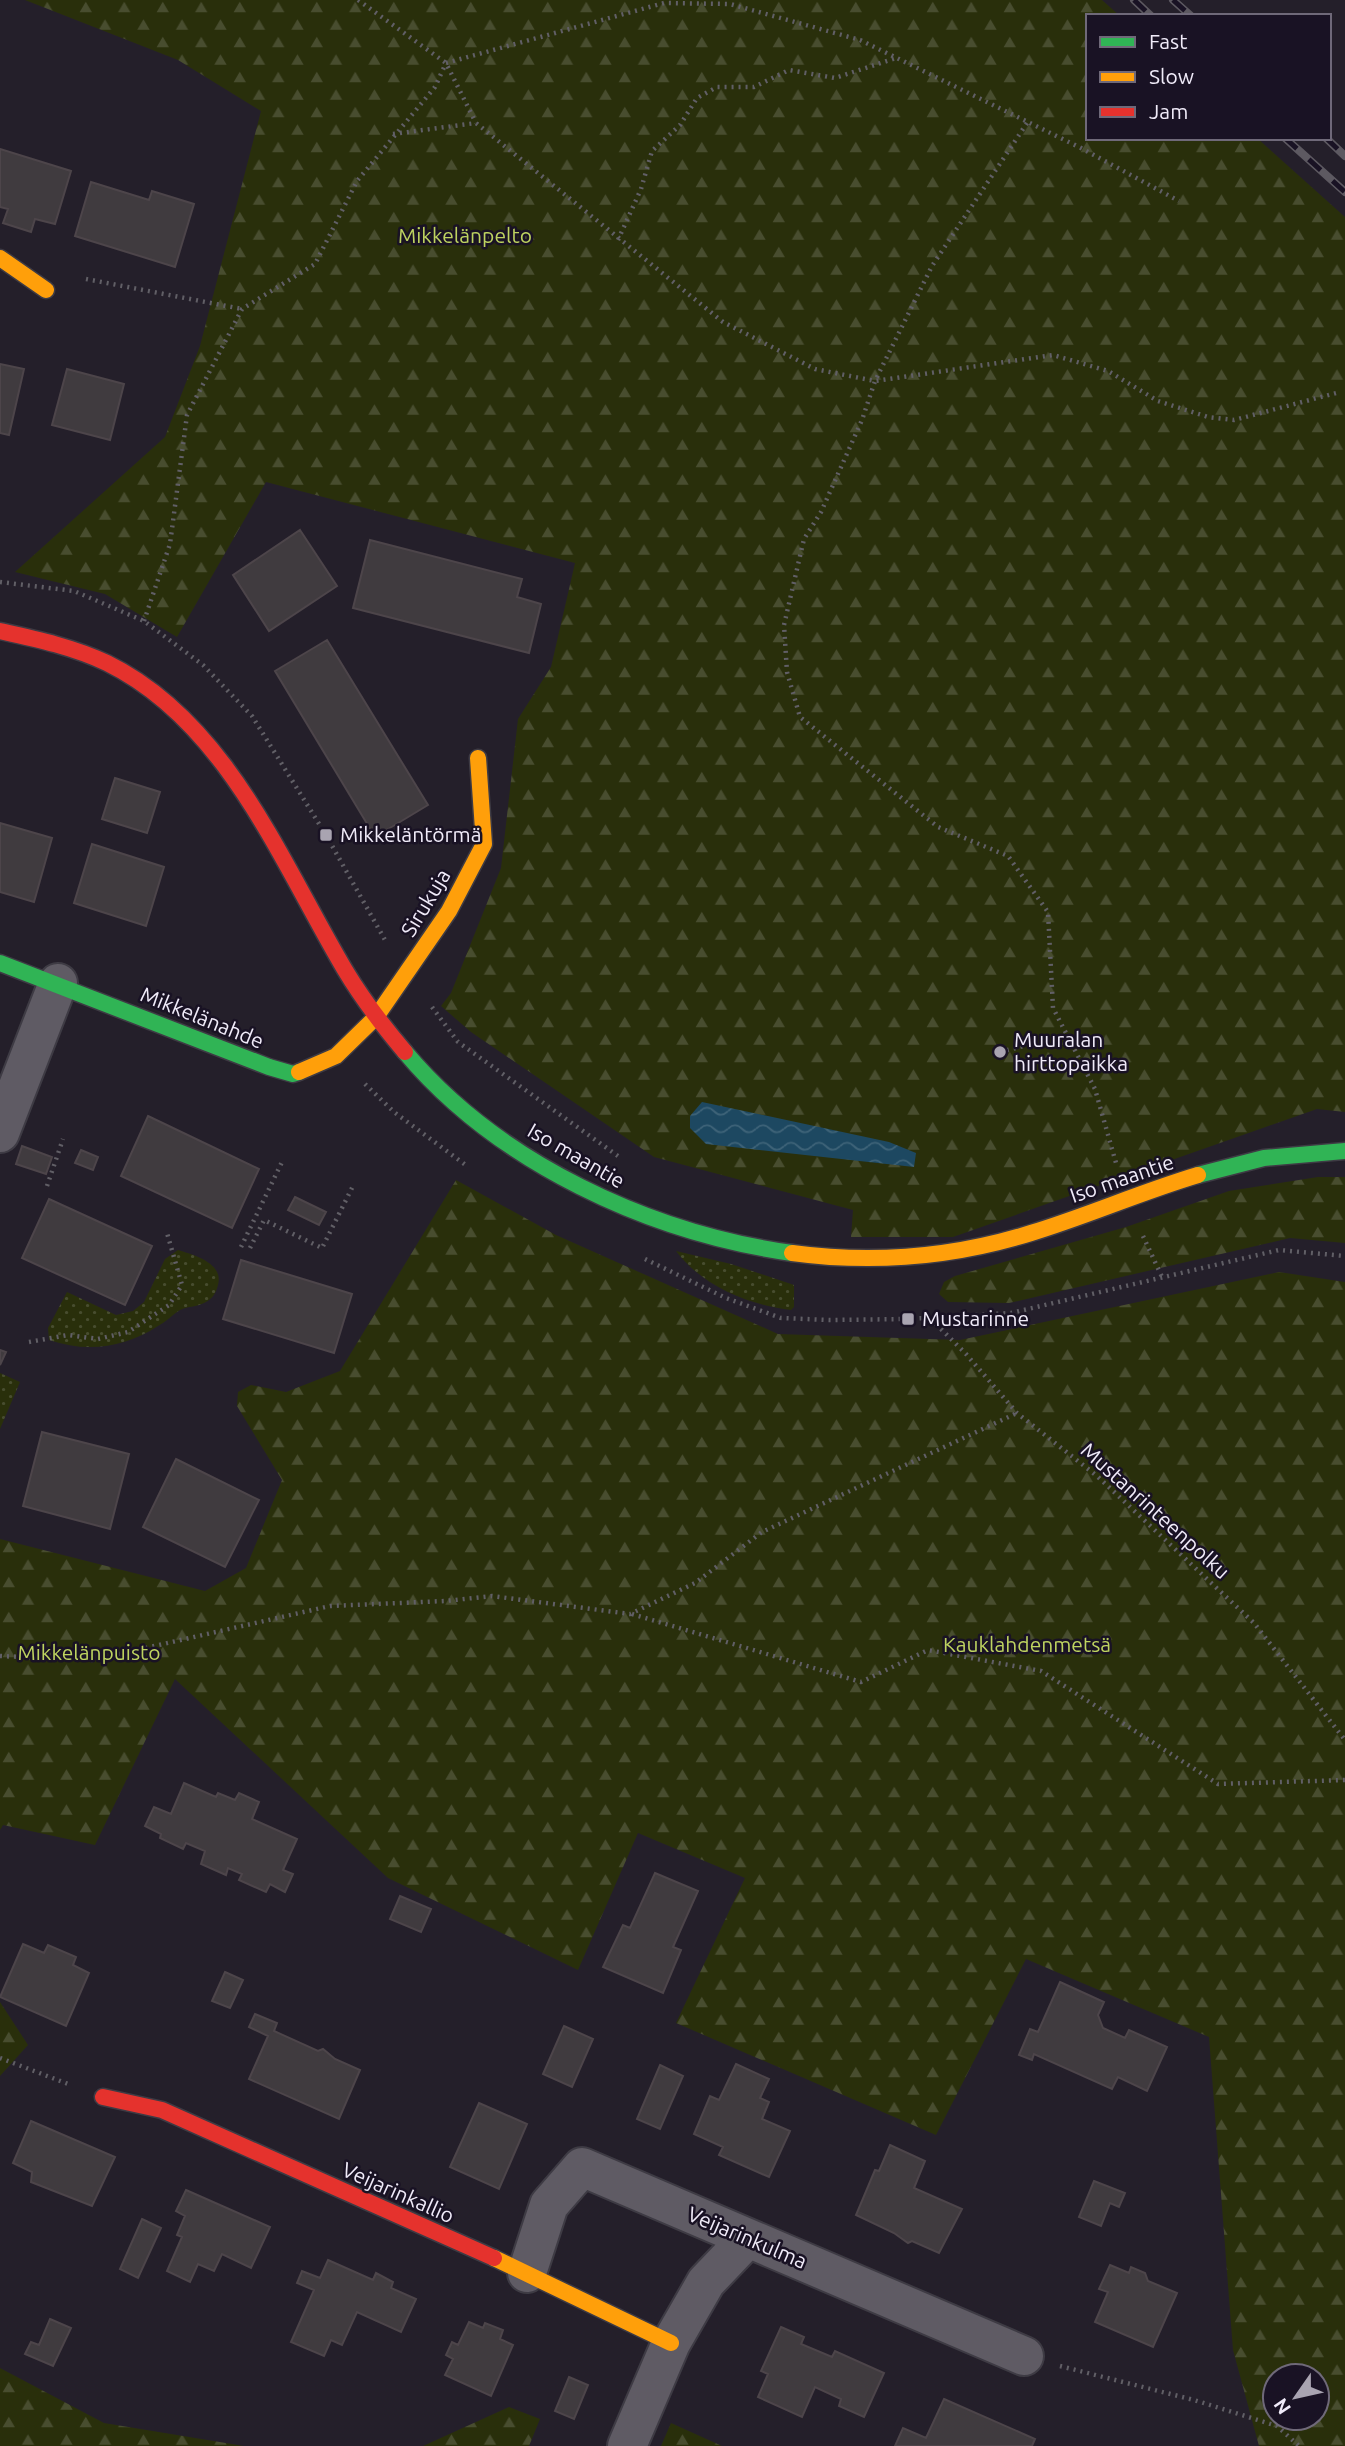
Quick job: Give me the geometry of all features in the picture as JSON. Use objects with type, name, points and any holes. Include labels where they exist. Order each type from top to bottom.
[{"type":"main road","points":[[0,258],[47,290]]},
{"type":"main road","name":"Iso maantie","points":[[0,631],[67,647],[122,670],[169,705],[209,746],[254,813],[376,1017],[428,1077],[494,1132],[553,1171],[632,1212],[744,1243],[832,1259],[950,1254],[1029,1234],[1228,1164],[1306,1150],[1345,1151]]},
{"type":"main road","name":"Sirukuja","points":[[376,1017],[449,911],[484,844],[478,758]]},
{"type":"main road","name":"Mikkelänahde","points":[[0,963],[293,1074],[336,1056],[376,1017]]},
{"type":"main road","name":"Veijarinkallio","points":[[103,2097],[162,2110],[527,2273],[671,2343]]},
{"type":"street","points":[[0,1133],[58,983]]},
{"type":"street","name":"Veijarinkulma","points":[[527,2273],[549,2205],[582,2167],[1024,2356]]},
{"type":"street","points":[[627,2446],[671,2343],[706,2282],[747,2239]]},
{"type":"path","points":[[358,0],[446,63],[476,123],[543,174],[618,240],[723,322],[815,369],[875,381],[1053,355],[1108,371],[1158,401],[1208,417],[1234,419],[1340,392]]},
{"type":"path","points":[[144,621],[170,544],[187,415],[242,309],[315,264],[357,181],[393,134],[435,87],[446,63],[664,3],[730,4],[860,40],[1180,201]]},
{"type":"path","points":[[618,240],[641,189],[652,150],[680,125],[697,98],[717,87],[754,87],[789,70],[835,78],[896,58]]},
{"type":"path","points":[[1027,122],[932,266],[875,381],[862,420],[821,512],[804,539],[784,625],[787,672],[800,717],[938,827],[1008,856],[1048,912],[1053,1009],[1095,1088],[1126,1200],[1162,1277]]},
{"type":"path","points":[[393,134],[476,123]]},
{"type":"path","points":[[86,279],[242,309]]},
{"type":"path","points":[[0,582],[74,591],[144,621],[203,665],[252,716],[407,975],[458,1042],[622,1159]]},
{"type":"path","points":[[1000,1052],[1067,1035]]},
{"type":"path","points":[[47,1185],[63,1139]]},
{"type":"path","points":[[241,1247],[282,1162]]},
{"type":"path","points":[[250,1248],[264,1220],[322,1248],[353,1186]]},
{"type":"path","points":[[29,1342],[68,1335],[98,1339],[128,1332],[169,1305],[182,1285],[167,1233]]},
{"type":"path","name":"Mustanrinteenpolku","points":[[930,1318],[966,1354],[1017,1413],[1097,1476],[1254,1623],[1345,1741]]},
{"type":"path","points":[[630,1614],[695,1583],[762,1532],[1017,1413]]},
{"type":"path","points":[[0,1656],[93,1660],[330,1606],[445,1601],[492,1595],[630,1614],[861,1682],[928,1650],[1041,1671],[1218,1784],[1345,1780]]},
{"type":"path","points":[[0,2058],[103,2097]]},
{"type":"path","points":[[1024,2356],[1194,2400],[1277,2426],[1299,2446]]},
{"type":"green space","name":"Mikkelänpelto","points":[[25,0],[1102,0],[1118,14],[1086,14],[1086,140],[1259,140],[1345,217],[1345,1112],[1317,1109],[953,1237],[851,1237],[853,1210],[654,1157],[471,1032],[441,1006],[451,993],[501,868],[518,719],[551,667],[575,563],[266,482],[177,637],[105,594],[15,572],[165,437],[200,346],[261,111],[178,60]]},
{"type":"green space","points":[[1318,1177],[1345,1177],[1345,1243],[1290,1238],[1009,1303],[948,1302],[939,1294],[944,1282],[955,1276],[1126,1227],[1229,1191]]},
{"type":"green space","name":"Kauklahdenmetsä","points":[[456,1180],[556,1235],[778,1334],[960,1340],[1279,1272],[1345,1282],[1345,2446],[1259,2446],[1233,2350],[1209,2037],[1026,1959],[936,2135],[676,2023],[745,1878],[638,1833],[578,1970],[388,1878],[175,1679],[95,1845],[3,1825],[0,1830],[0,1539],[205,1591],[246,1568],[282,1480],[237,1406],[238,1392],[251,1385],[286,1392],[340,1371]]},
{"type":"green space","points":[[178,1250],[206,1261],[217,1271],[218,1285],[214,1295],[208,1300],[180,1310],[164,1323],[119,1344],[91,1347],[49,1340],[48,1328],[67,1292],[116,1315],[133,1311],[144,1302],[165,1259]]},
{"type":"green space","points":[[676,1251],[731,1264],[794,1285],[794,1307],[791,1310],[759,1304],[728,1292],[699,1274]]},
{"type":"green space","points":[[0,1373],[20,1382],[0,1429]]},
{"type":"green space","points":[[0,2002],[28,2045],[0,2076]]},
{"type":"green space","points":[[0,2368],[104,2423],[244,2446],[0,2446]]},
{"type":"green space","points":[[509,2407],[540,2419],[529,2446],[423,2446]]},
{"type":"green space","points":[[671,2423],[722,2446],[661,2446]]},
{"type":"water","points":[[702,1102],[889,1142],[916,1153],[914,1167],[706,1144],[690,1128],[690,1116]]},
{"type":"building","points":[[0,149],[71,171],[55,224],[35,219],[31,232],[3,223],[8,209],[0,207]]},
{"type":"building","points":[[91,182],[149,200],[152,191],[194,204],[175,267],[75,236]]},
{"type":"building","points":[[0,364],[24,369],[9,435],[0,433]]},
{"type":"building","points":[[67,369],[124,384],[110,440],[52,425]]},
{"type":"building","points":[[300,530],[337,586],[269,631],[233,575]]},
{"type":"building","points":[[370,540],[522,579],[517,597],[541,604],[529,653],[353,608]]},
{"type":"building","points":[[327,640],[428,805],[375,837],[275,671]]},
{"type":"building","points":[[115,778],[160,792],[147,833],[102,819]]},
{"type":"building","points":[[0,823],[52,838],[34,902],[0,892]]},
{"type":"building","points":[[92,844],[164,867],[146,926],[74,903]]},
{"type":"building","points":[[148,1116],[259,1169],[232,1228],[121,1176]]},
{"type":"building","points":[[22,1146],[52,1157],[46,1174],[16,1164]]},
{"type":"building","points":[[81,1150],[98,1157],[93,1170],[75,1163]]},
{"type":"building","points":[[295,1197],[326,1212],[319,1225],[288,1210]]},
{"type":"building","points":[[49,1199],[152,1246],[125,1305],[22,1258]]},
{"type":"building","points":[[241,1260],[352,1294],[334,1353],[223,1319]]},
{"type":"building","points":[[0,1350],[6,1352],[0,1365]]},
{"type":"building","points":[[42,1432],[129,1454],[110,1529],[23,1506]]},
{"type":"building","points":[[176,1459],[259,1500],[225,1567],[143,1527]]},
{"type":"building","points":[[184,1783],[216,1797],[218,1793],[235,1800],[239,1793],[259,1802],[252,1819],[297,1839],[283,1870],[293,1874],[285,1892],[270,1884],[266,1892],[239,1880],[242,1874],[228,1868],[226,1875],[201,1864],[205,1851],[186,1843],[183,1849],[160,1838],[161,1834],[145,1826],[154,1807],[171,1814]]},
{"type":"building","points":[[655,1873],[698,1891],[673,1947],[681,1950],[663,1993],[603,1967],[623,1925],[630,1928]]},
{"type":"building","points":[[400,1896],[431,1909],[421,1932],[390,1919]]},
{"type":"building","points":[[23,1944],[44,1953],[48,1945],[76,1957],[73,1965],[89,1973],[66,2026],[0,1997]]},
{"type":"building","points":[[225,1972],[243,1980],[230,2008],[212,2001]]},
{"type":"building","points":[[1060,1982],[1104,2002],[1098,2015],[1103,2028],[1125,2038],[1129,2030],[1167,2047],[1147,2091],[1118,2077],[1112,2089],[1034,2054],[1032,2060],[1019,2055],[1030,2029],[1038,2032]]},
{"type":"building","points":[[255,2014],[277,2023],[274,2031],[318,2051],[323,2049],[335,2059],[360,2070],[339,2119],[249,2079],[268,2036],[249,2027]]},
{"type":"building","points":[[564,2026],[593,2039],[572,2087],[543,2074]]},
{"type":"building","points":[[736,2064],[769,2079],[760,2098],[769,2102],[762,2119],[790,2131],[769,2177],[719,2155],[723,2147],[694,2134],[710,2096],[719,2100]]},
{"type":"building","points":[[660,2065],[683,2076],[660,2129],[637,2119]]},
{"type":"building","points":[[479,2103],[527,2124],[499,2189],[450,2167]]},
{"type":"building","points":[[31,2121],[115,2157],[92,2206],[31,2182],[32,2172],[13,2163]]},
{"type":"building","points":[[890,2145],[925,2161],[914,2188],[962,2209],[939,2253],[912,2241],[908,2243],[894,2233],[856,2215],[875,2170],[879,2171]]},
{"type":"building","points":[[1094,2181],[1125,2193],[1119,2207],[1110,2203],[1101,2226],[1079,2217]]},
{"type":"building","points":[[186,2190],[270,2227],[251,2268],[222,2254],[214,2271],[198,2264],[190,2282],[167,2271],[182,2237],[177,2235],[185,2216],[176,2211]]},
{"type":"building","points":[[142,2219],[161,2228],[138,2278],[120,2269]]},
{"type":"building","points":[[328,2260],[373,2280],[376,2273],[393,2282],[391,2288],[416,2299],[401,2332],[357,2312],[342,2345],[331,2340],[324,2356],[291,2342],[314,2290],[297,2283],[302,2271],[320,2278]]},
{"type":"building","points":[[1110,2265],[1129,2273],[1131,2267],[1145,2273],[1148,2281],[1177,2293],[1153,2347],[1095,2322],[1108,2292],[1099,2289]]},
{"type":"building","points":[[50,2319],[71,2328],[53,2366],[25,2354],[31,2342],[39,2345]]},
{"type":"building","points":[[469,2322],[483,2328],[485,2323],[503,2330],[500,2339],[513,2345],[491,2396],[445,2375],[453,2359],[446,2355],[452,2342],[458,2345]]},
{"type":"building","points":[[781,2327],[804,2337],[801,2344],[832,2357],[835,2351],[884,2373],[864,2417],[839,2406],[841,2399],[815,2387],[802,2417],[758,2397],[768,2374],[761,2371]]},
{"type":"building","points":[[569,2377],[588,2385],[574,2419],[555,2411]]},
{"type":"building","points":[[944,2399],[1035,2439],[1032,2446],[895,2446],[903,2428],[926,2438]]},
{"type":"railway","points":[[1134,0],[1149,14]]},
{"type":"railway","points":[[1173,0],[1189,14]]},
{"type":"railway","points":[[1287,140],[1345,192]]},
{"type":"railway","points":[[1328,140],[1345,156]]},
{"type":"traffic: fast","points":[[0,963],[269,1067],[293,1074],[299,1072]]},
{"type":"traffic: fast","points":[[405,1052],[443,1092],[485,1127],[531,1159],[580,1187],[685,1229],[792,1253]]},
{"type":"traffic: fast","points":[[1198,1175],[1264,1158],[1345,1151]]},
{"type":"traffic: slow","points":[[0,258],[46,290]]},
{"type":"traffic: slow","points":[[299,1072],[336,1056],[376,1017],[449,911],[484,844],[478,758]]},
{"type":"traffic: slow","points":[[792,1253],[883,1258],[971,1248],[1052,1226],[1198,1175]]},
{"type":"traffic: slow","points":[[494,2258],[671,2343]]},
{"type":"traffic: jam","points":[[0,631],[68,648],[107,663],[149,689],[186,721],[218,758],[247,798],[352,981],[405,1052]]},
{"type":"traffic: jam","points":[[103,2097],[162,2110],[494,2258]]},
{"type":"place","name":"Mikkeläntörmä","points":[[326,835]]},
{"type":"place","name":"Muuralan hirttopaikka","points":[[1000,1052]]},
{"type":"place","name":"Mustarinne","points":[[908,1319]]},
{"type":"park label","name":"Mikkelänpuisto","points":[[89,1653]]}]
